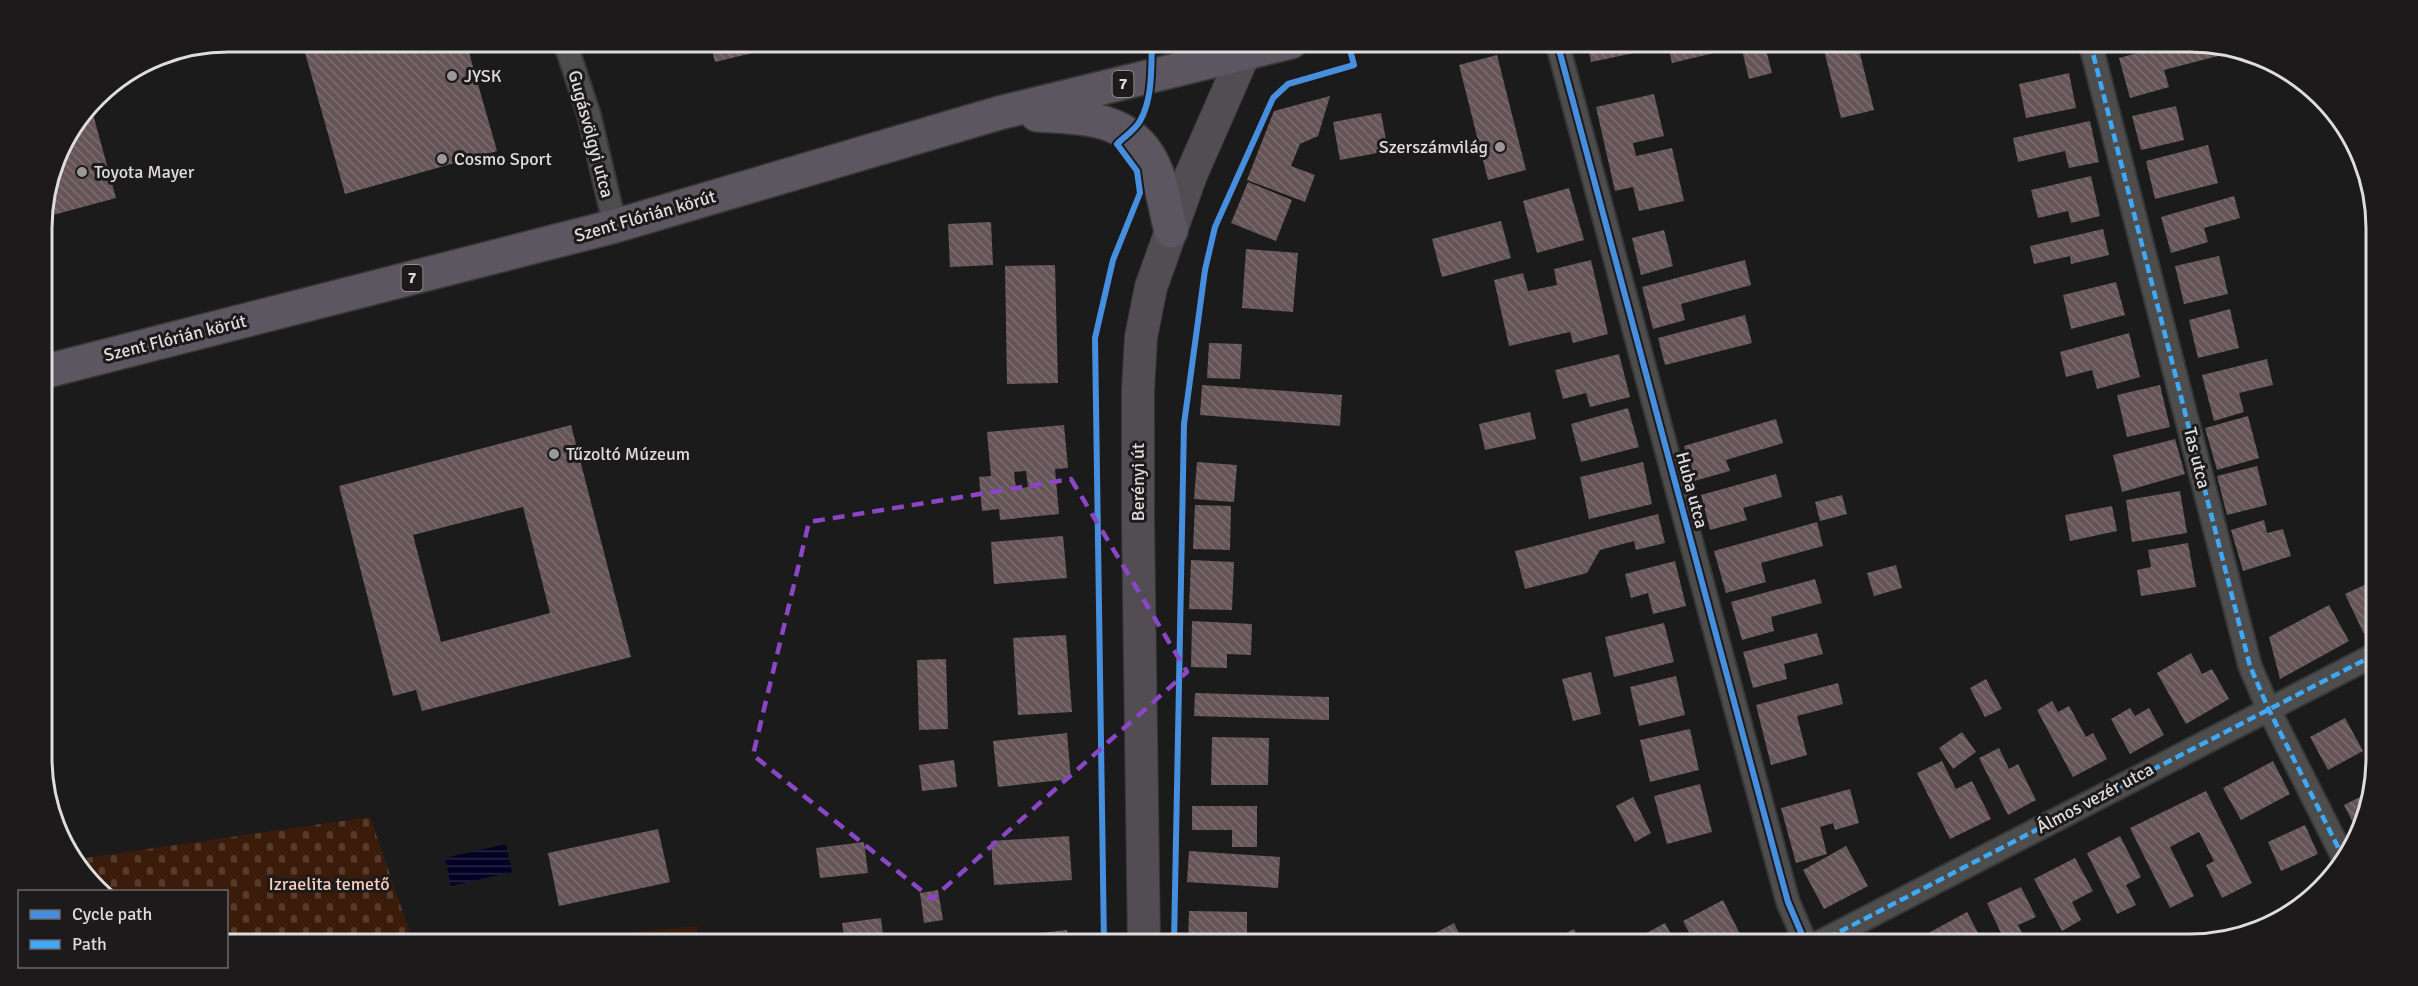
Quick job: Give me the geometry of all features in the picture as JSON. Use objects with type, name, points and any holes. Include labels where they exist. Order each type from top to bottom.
[{"type":"main road","name":"Szent Flórián körút","points":[[53,369],[615,226],[999,113],[1151,77],[1229,53]]},
{"type":"main road","name":"Berényi út","points":[[1144,934],[1138,390],[1141,337],[1149,297],[1194,166],[1245,53]]},
{"type":"main road","points":[[999,113],[1081,117],[1114,124],[1128,133],[1150,158],[1157,174],[1171,231]]},
{"type":"street","name":"Gugásvölgyi utca","points":[[569,53],[590,115],[615,226]]},
{"type":"street","name":"Huba utca","points":[[1560,53],[1780,873],[1788,902],[1801,933]]},
{"type":"street","name":"Tas utca","points":[[2093,53],[2250,666],[2268,708],[2339,849]]},
{"type":"street","name":"Álmos vezér utca","points":[[1837,933],[2366,659]]},
{"type":"highlighted area","points":[[1071,479],[1187,672],[932,899],[753,755],[809,522]]},
{"type":"green space","name":"Izraelita temető","points":[[370,817],[411,934],[228,934],[228,890],[113,890],[84,858]]},
{"type":"green space","points":[[697,926],[697,934],[615,934]]},
{"type":"water","points":[[506,844],[512,872],[451,886],[445,858]]},
{"type":"building","points":[[305,53],[469,53],[497,151],[345,194]]},
{"type":"building","points":[[713,53],[752,53],[715,62]]},
{"type":"building","points":[[1589,53],[1634,53],[1591,62]]},
{"type":"building","points":[[1670,53],[1714,53],[1672,63]]},
{"type":"building","points":[[1743,53],[1767,53],[1772,73],[1749,79]]},
{"type":"building","points":[[1825,53],[1860,53],[1874,110],[1841,118]]},
{"type":"building","points":[[2137,53],[2189,53],[2218,56],[2164,70],[2169,87],[2130,98],[2119,58]]},
{"type":"building","points":[[1497,55],[1526,170],[1488,180],[1459,65]]},
{"type":"building","points":[[2069,73],[2076,108],[2026,118],[2019,84]]},
{"type":"building","points":[[1654,94],[1664,136],[1633,143],[1636,156],[1672,148],[1684,201],[1639,211],[1633,187],[1615,191],[1596,107]]},
{"type":"building","points":[[1330,96],[1318,136],[1300,144],[1291,166],[1315,175],[1305,202],[1247,180],[1274,111]]},
{"type":"building","points":[[2176,106],[2184,140],[2141,150],[2132,116]]},
{"type":"building","points":[[1381,113],[1388,151],[1340,160],[1333,122]]},
{"type":"building","name":"Toyota Mayer","points":[[93,116],[116,198],[53,215],[56,194],[66,161],[82,131]]},
{"type":"building","points":[[2090,121],[2099,162],[2069,168],[2065,151],[2018,162],[2013,138]]},
{"type":"building","points":[[2208,145],[2218,183],[2155,199],[2146,161]]},
{"type":"building","points":[[2091,176],[2100,216],[2071,223],[2068,211],[2038,218],[2031,190]]},
{"type":"building","points":[[1248,182],[1292,200],[1276,241],[1231,223]]},
{"type":"building","points":[[1569,188],[1584,240],[1537,253],[1523,201]]},
{"type":"building","points":[[2234,196],[2240,218],[2204,228],[2208,242],[2171,253],[2161,217]]},
{"type":"building","points":[[1501,221],[1511,258],[1442,277],[1432,239]]},
{"type":"building","points":[[991,222],[993,265],[950,267],[948,224]]},
{"type":"building","points":[[2103,229],[2109,255],[2071,264],[2070,256],[2034,264],[2030,246]]},
{"type":"building","points":[[1664,230],[1673,266],[1641,275],[1632,238]]},
{"type":"building","points":[[1246,249],[1298,253],[1293,312],[1242,308]]},
{"type":"building","points":[[2219,256],[2228,294],[2184,304],[2175,266]]},
{"type":"building","points":[[1591,260],[1608,334],[1573,343],[1570,332],[1509,346],[1494,280],[1523,273],[1528,291],[1557,285],[1554,269]]},
{"type":"building","points":[[1745,260],[1751,285],[1681,304],[1685,320],[1653,329],[1642,287]]},
{"type":"building","points":[[1055,265],[1058,383],[1007,384],[1005,266]]},
{"type":"building","points":[[2116,282],[2125,315],[2071,329],[2063,295]]},
{"type":"building","points":[[2230,309],[2239,348],[2198,358],[2189,320]]},
{"type":"building","points":[[1745,315],[1752,343],[1665,365],[1658,338]]},
{"type":"building","points":[[2129,333],[2140,377],[2097,389],[2092,370],[2066,377],[2060,352]]},
{"type":"building","points":[[1209,343],[1242,344],[1240,379],[1207,378]]},
{"type":"building","points":[[1619,354],[1630,397],[1590,407],[1586,393],[1563,399],[1555,370]]},
{"type":"building","points":[[2267,359],[2273,385],[2239,393],[2244,412],[2214,421],[2202,375]]},
{"type":"building","points":[[1202,385],[1342,395],[1340,426],[1200,415]]},
{"type":"building","points":[[2160,385],[2170,427],[2127,437],[2117,395]]},
{"type":"building","points":[[1628,408],[1639,447],[1581,462],[1571,424]]},
{"type":"building","points":[[1530,412],[1536,439],[1485,450],[1479,424]]},
{"type":"building","points":[[2248,416],[2259,458],[2217,470],[2205,428]]},
{"type":"building","points":[[1776,419],[1783,443],[1726,460],[1730,471],[1694,481],[1684,446]]},
{"type":"building","points":[[571,425],[631,657],[422,711],[416,690],[393,696],[339,486]],"holes":[[[523,507],[550,613],[441,642],[413,535]]]},
{"type":"building","points":[[1064,425],[1068,468],[1055,469],[1059,514],[1000,520],[999,509],[982,511],[979,477],[991,476],[987,432]],"holes":[[[1026,471],[1028,487],[1016,489],[1014,472]]]},
{"type":"building","points":[[2175,439],[2185,474],[2122,492],[2113,455]]},
{"type":"building","points":[[1197,462],[1237,465],[1234,502],[1194,499]]},
{"type":"building","points":[[1643,462],[1652,504],[1589,519],[1580,477]]},
{"type":"building","points":[[2257,466],[2267,505],[2227,515],[2217,476]]},
{"type":"building","points":[[1776,474],[1782,497],[1743,508],[1747,520],[1710,530],[1701,495]]},
{"type":"building","points":[[2180,491],[2187,533],[2132,542],[2126,500]]},
{"type":"building","points":[[1842,495],[1847,514],[1820,521],[1815,502]]},
{"type":"building","points":[[1195,505],[1231,506],[1230,550],[1193,549]]},
{"type":"building","points":[[2112,506],[2117,531],[2070,541],[2065,515]]},
{"type":"building","points":[[1658,514],[1665,543],[1636,550],[1634,541],[1600,550],[1587,573],[1525,589],[1515,551]]},
{"type":"building","points":[[2264,520],[2267,533],[2283,529],[2291,556],[2243,571],[2231,530]]},
{"type":"building","points":[[1817,522],[1823,546],[1761,563],[1766,582],[1726,593],[1714,551]]},
{"type":"building","points":[[1063,536],[1067,578],[994,584],[991,542]]},
{"type":"building","points":[[2188,543],[2196,587],[2141,596],[2137,570],[2151,567],[2148,550]]},
{"type":"building","points":[[1191,560],[1234,562],[1232,610],[1189,609]]},
{"type":"building","points":[[1675,561],[1686,606],[1653,614],[1648,593],[1631,598],[1625,574]]},
{"type":"building","points":[[1896,565],[1902,588],[1874,596],[1867,573]]},
{"type":"building","points":[[1815,579],[1822,603],[1771,617],[1774,631],[1742,640],[1731,602]]},
{"type":"building","points":[[2366,584],[2366,633],[2364,634],[2345,594]]},
{"type":"building","points":[[2329,605],[2349,641],[2280,679],[2269,637]]},
{"type":"building","points":[[1192,621],[1252,624],[1251,655],[1227,654],[1227,668],[1191,667]]},
{"type":"building","points":[[1664,623],[1674,662],[1614,677],[1605,637]]},
{"type":"building","points":[[1817,633],[1823,654],[1784,664],[1787,679],[1753,688],[1743,652]]},
{"type":"building","points":[[1066,635],[1072,712],[1018,715],[1013,638]]},
{"type":"building","points":[[2191,653],[2202,674],[2212,669],[2229,699],[2186,724],[2157,673]]},
{"type":"building","points":[[946,659],[948,729],[919,730],[917,660]]},
{"type":"building","points":[[1591,672],[1601,714],[1573,721],[1562,679]]},
{"type":"building","points":[[1676,676],[1685,715],[1639,726],[1630,687]]},
{"type":"building","points":[[1986,679],[2002,709],[1985,717],[1970,688]]},
{"type":"building","points":[[1838,683],[1843,704],[1797,716],[1807,755],[1771,765],[1756,705]]},
{"type":"building","points":[[1195,693],[1329,697],[1329,720],[1194,716]]},
{"type":"building","points":[[2052,701],[2058,712],[2069,706],[2086,737],[2093,733],[2107,759],[2073,777],[2037,710]]},
{"type":"building","points":[[2130,708],[2135,716],[2149,708],[2164,735],[2130,754],[2111,719]]},
{"type":"building","points":[[2345,718],[2363,751],[2328,770],[2310,737]]},
{"type":"building","points":[[1690,729],[1699,770],[1650,782],[1640,740]]},
{"type":"building","points":[[1962,732],[1976,752],[1953,769],[1939,748]]},
{"type":"building","points":[[1067,733],[1071,779],[998,787],[993,741]]},
{"type":"building","points":[[1212,737],[1269,738],[1268,785],[1211,785]]},
{"type":"building","points":[[1999,748],[2009,769],[2018,764],[2036,800],[2008,815],[1979,758]]},
{"type":"building","points":[[954,760],[957,787],[922,791],[919,765]]},
{"type":"building","points":[[1942,761],[1956,789],[1972,781],[1991,819],[1950,839],[1917,773]]},
{"type":"building","points":[[2273,761],[2290,794],[2241,820],[2223,788]]},
{"type":"building","points":[[1700,784],[1712,832],[1667,844],[1654,796]]},
{"type":"building","points":[[1850,789],[1859,823],[1835,830],[1833,823],[1820,827],[1827,854],[1796,863],[1781,808]]},
{"type":"building","points":[[2206,791],[2252,883],[2222,898],[2206,865],[2214,861],[2199,832],[2170,847],[2194,896],[2170,908],[2130,828]]},
{"type":"building","points":[[1633,797],[1651,833],[1635,842],[1616,806]]},
{"type":"building","points":[[2360,797],[2353,822],[2344,805]]},
{"type":"building","points":[[1192,806],[1257,806],[1257,847],[1232,847],[1232,830],[1192,830]]},
{"type":"building","points":[[2305,825],[2318,854],[2281,871],[2268,842]]},
{"type":"building","points":[[658,829],[670,882],[559,906],[548,853]]},
{"type":"building","points":[[1069,836],[1072,880],[994,885],[991,841]]},
{"type":"building","points":[[2120,836],[2141,877],[2126,885],[2136,905],[2117,914],[2087,853]]},
{"type":"building","points":[[864,842],[868,873],[820,878],[816,848]]},
{"type":"building","points":[[1846,846],[1868,886],[1824,909],[1803,870]]},
{"type":"building","points":[[1189,851],[1280,857],[1278,888],[1187,882]]},
{"type":"building","points":[[2075,858],[2093,891],[2072,902],[2081,920],[2062,931],[2034,879]]},
{"type":"building","points":[[2021,887],[2036,917],[2018,925],[2022,933],[2001,933],[1987,903]]},
{"type":"building","points":[[938,890],[943,920],[924,923],[920,893]]},
{"type":"building","points":[[1723,900],[1740,933],[1689,933],[1683,921]]},
{"type":"building","points":[[1189,911],[1247,912],[1247,933],[1188,934]]},
{"type":"building","points":[[1967,912],[1978,933],[1928,933]]},
{"type":"building","points":[[881,918],[883,934],[844,934],[842,923]]},
{"type":"building","points":[[1454,923],[1459,933],[1435,933]]},
{"type":"building","points":[[1665,923],[1670,933],[1646,933]]},
{"type":"building","points":[[1067,930],[1068,934],[1035,934]]},
{"type":"marked path","points":[[2093,53],[2250,666],[2268,708],[2339,849]]},
{"type":"marked path","points":[[1837,933],[2366,659]]},
{"type":"cycle path","points":[[1104,934],[1095,338],[1113,260],[1140,193],[1137,171],[1117,144],[1135,127],[1144,112],[1150,83],[1151,53]]},
{"type":"cycle path","points":[[1174,934],[1184,424],[1205,270],[1215,227],[1273,98],[1288,84],[1354,65],[1351,53]]},
{"type":"cycle path","points":[[1560,53],[1788,902],[1801,933]]},
{"type":"place","name":"JYSK","points":[[452,76]]},
{"type":"place","name":"Szerszámvilág","points":[[1500,147]]},
{"type":"place","name":"Cosmo Sport","points":[[442,159]]},
{"type":"place","name":"Toyota Mayer","points":[[82,172]]},
{"type":"place","name":"Tűzoltó Múzeum","points":[[554,454]]}]
